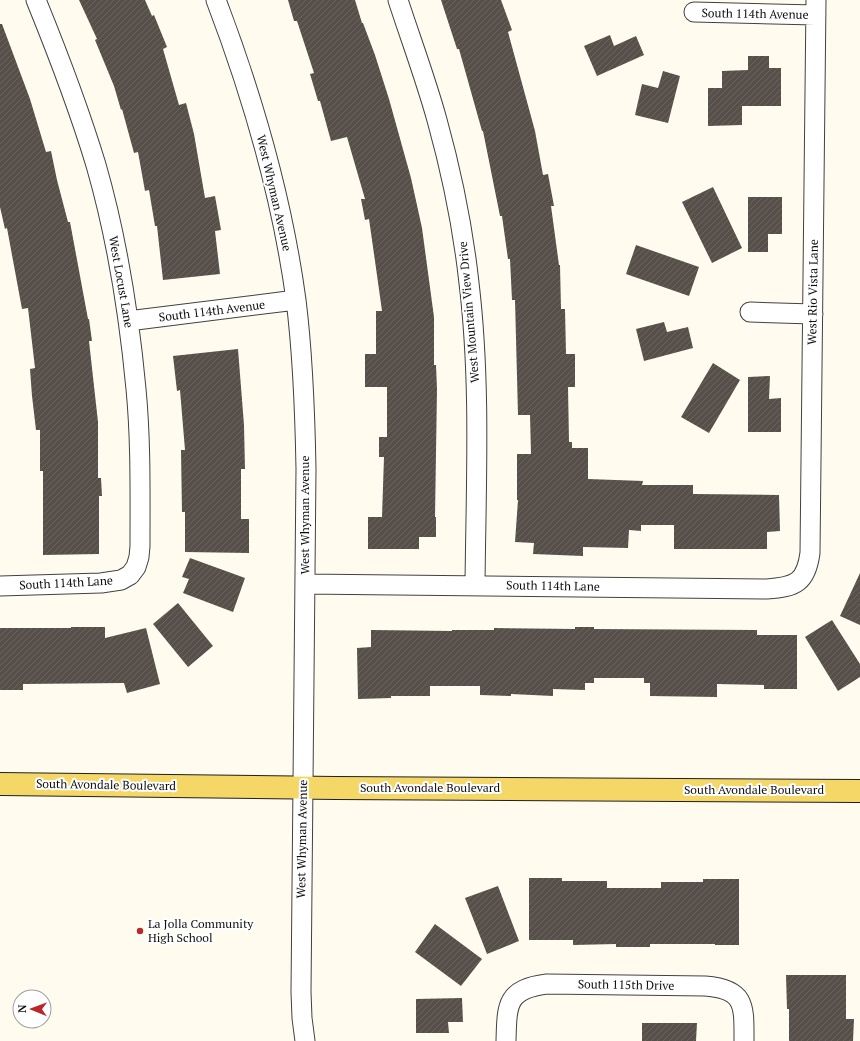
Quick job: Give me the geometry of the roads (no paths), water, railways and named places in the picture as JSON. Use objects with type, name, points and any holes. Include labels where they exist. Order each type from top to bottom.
[{"type":"main road","name":"South Avondale Boulevard","points":[[0,784],[860,791]]},
{"type":"street","name":"West Locust Lane","points":[[36,0],[69,83],[96,166],[115,245],[128,321],[136,390],[140,453],[140,546],[136,567],[130,575]]},
{"type":"street","name":"West Whyman Avenue","points":[[216,0],[238,61],[263,142],[275,190],[296,300],[300,341],[306,426],[301,1005],[305,1041]]},
{"type":"street","name":"West Mountain View Drive","points":[[398,0],[425,81],[448,164],[462,236],[469,284],[476,365],[477,404],[475,585]]},
{"type":"street","name":"South 114th Avenue","points":[[694,12],[816,8]]},
{"type":"street","name":"West Rio Vista Lane","points":[[799,582],[805,574],[810,553],[816,8]]},
{"type":"street","name":"South 114th Avenue","points":[[128,321],[296,300]]},
{"type":"street","points":[[750,312],[813,314]]},
{"type":"street","name":"South 114th Lane","points":[[0,586],[101,583],[121,580],[130,575]]},
{"type":"street","name":"South 114th Lane","points":[[305,584],[767,589],[789,586],[799,582]]},
{"type":"street","name":"South 115th Drive","points":[[506,1041],[508,1009],[512,999],[518,992],[531,987],[547,984],[715,987],[734,993],[740,1001],[743,1011],[744,1041]]},
{"type":"place","name":"La Jolla Community High School","points":[[140,931]]}]
